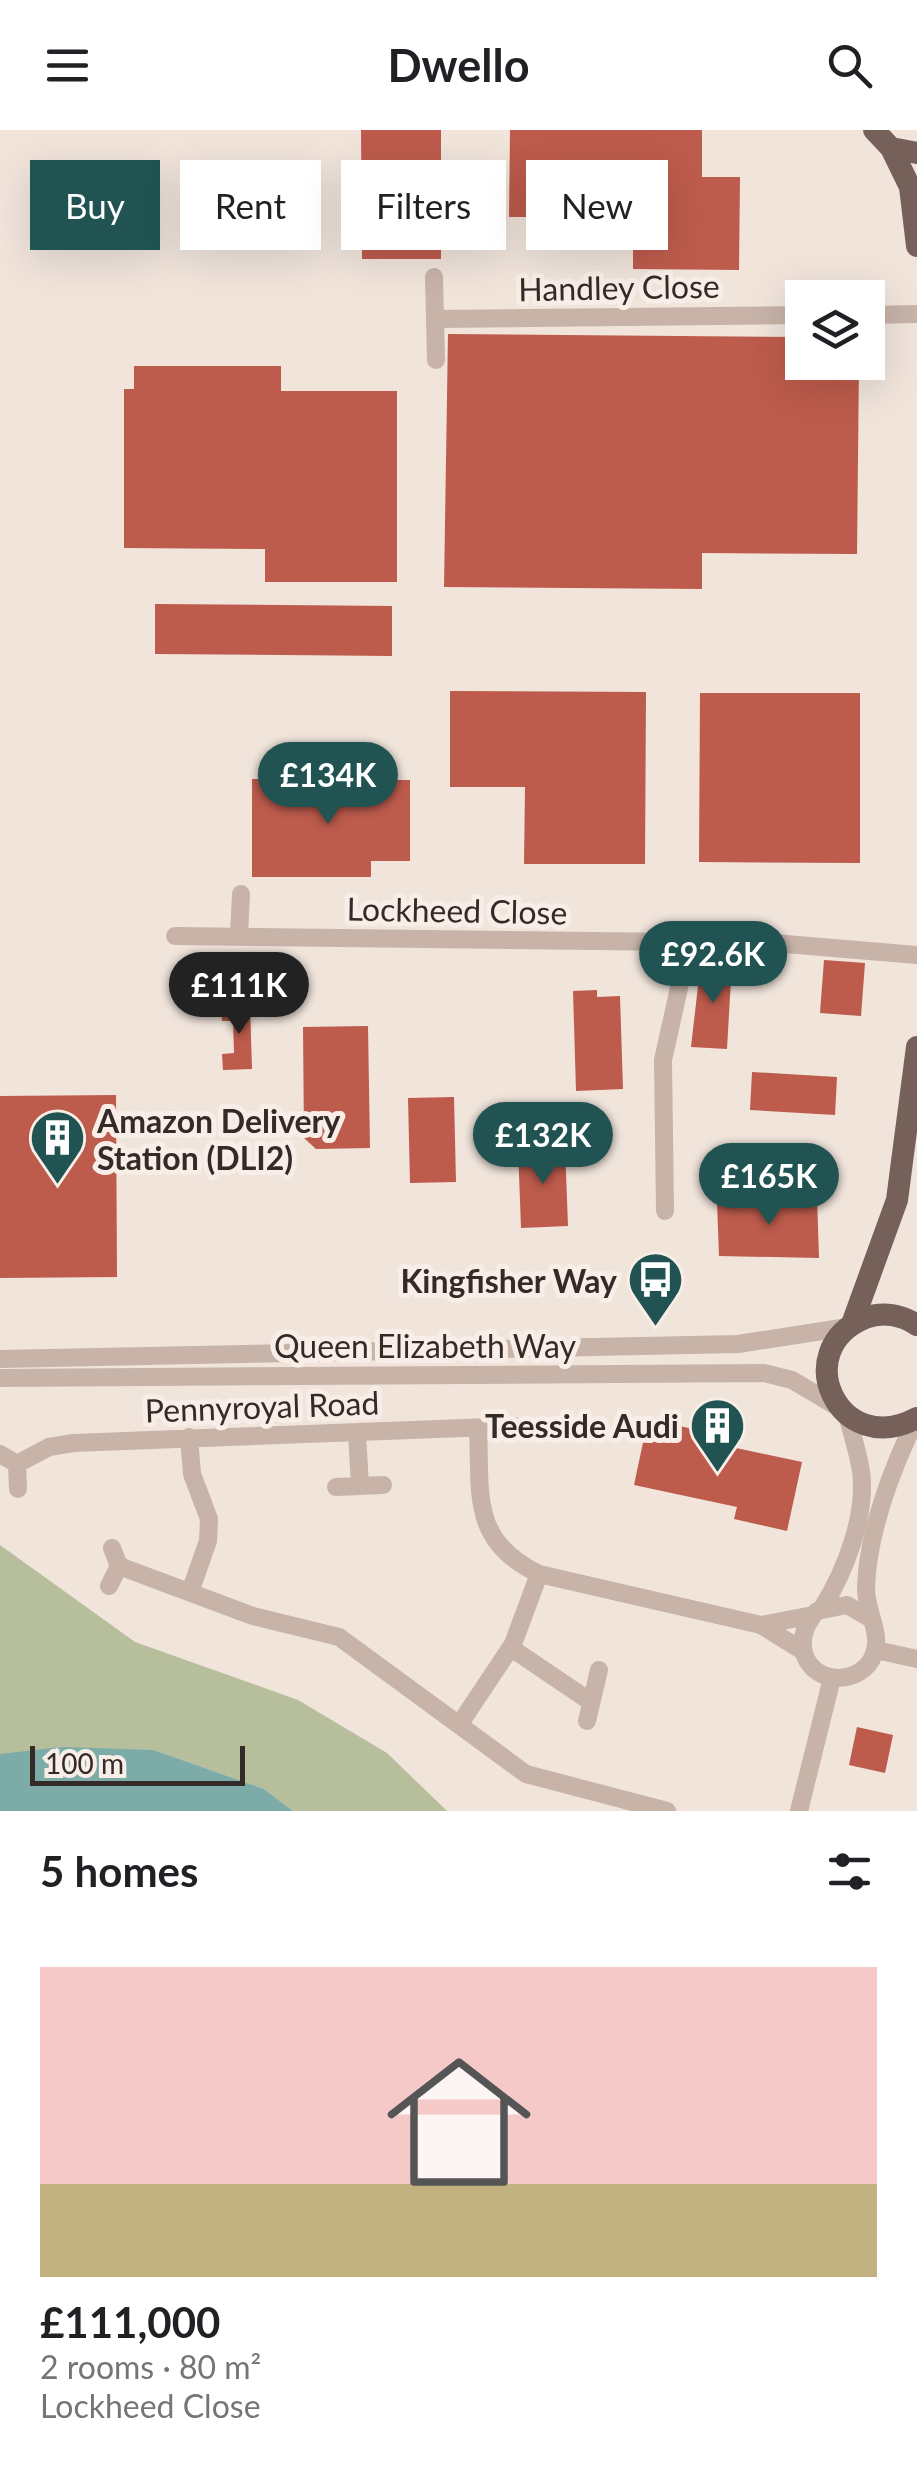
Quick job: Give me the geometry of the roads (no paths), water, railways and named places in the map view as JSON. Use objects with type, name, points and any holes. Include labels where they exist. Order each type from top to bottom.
[{"type":"main road","points":[[874,130],[890,148],[910,187],[917,246]]},
{"type":"main road","points":[[890,148],[917,153]]},
{"type":"main road","points":[[917,1047],[897,1200],[850,1325],[833,1344],[826,1370],[830,1391],[844,1413],[885,1429],[917,1418]]},
{"type":"main road","points":[[850,1325],[884,1314],[917,1325]]},
{"type":"street","points":[[434,277],[436,360]]},
{"type":"street","points":[[885,314],[917,314]]},
{"type":"street","name":"Handley Close","points":[[436,319],[785,315]]},
{"type":"street","points":[[240,936],[241,894]]},
{"type":"street","name":"Lockheed Close","points":[[175,936],[774,943],[917,955]]},
{"type":"street","points":[[665,1211],[663,1060],[689,943]]},
{"type":"street","name":"Queen Elizabeth Way","points":[[0,1359],[76,1361],[738,1344],[850,1325]]},
{"type":"street","name":"Queen Elizabeth Way","points":[[0,1378],[764,1373],[792,1380],[844,1413]]},
{"type":"street","points":[[844,1413],[861,1473],[860,1496],[845,1565],[803,1632],[804,1651],[813,1668],[832,1678],[862,1672],[876,1650],[866,1587],[887,1492],[917,1418]]},
{"type":"street","name":"Pennyroyal Road","points":[[18,1489],[8,1459],[73,1442],[514,1426]]},
{"type":"street","points":[[478,1428],[487,1532],[502,1552],[538,1574],[761,1625],[804,1651]]},
{"type":"street","points":[[358,1433],[360,1486]]},
{"type":"street","points":[[189,1437],[192,1474],[209,1519],[208,1542],[190,1592]]},
{"type":"street","points":[[336,1488],[383,1485]]},
{"type":"street","points":[[109,1586],[115,1557],[253,1616],[339,1638],[461,1722],[498,1757],[526,1774],[603,1804],[667,1811]]},
{"type":"street","points":[[461,1722],[511,1648],[538,1574]]},
{"type":"street","points":[[761,1625],[847,1605],[868,1617]]},
{"type":"street","points":[[511,1648],[591,1702]]},
{"type":"street","points":[[876,1650],[917,1659]]},
{"type":"street","points":[[587,1721],[599,1670]]},
{"type":"street","points":[[799,1811],[832,1678]]},
{"type":"water","points":[[62,1747],[154,1750],[264,1789],[293,1811],[0,1811],[0,1754]]},
{"type":"place","name":"Amazon Delivery Station (DLI2)","points":[[58,1187]]},
{"type":"place","name":"Kingfisher Way","points":[[656,1329]]},
{"type":"place","name":"Teesside Audi","points":[[718,1474]]}]
